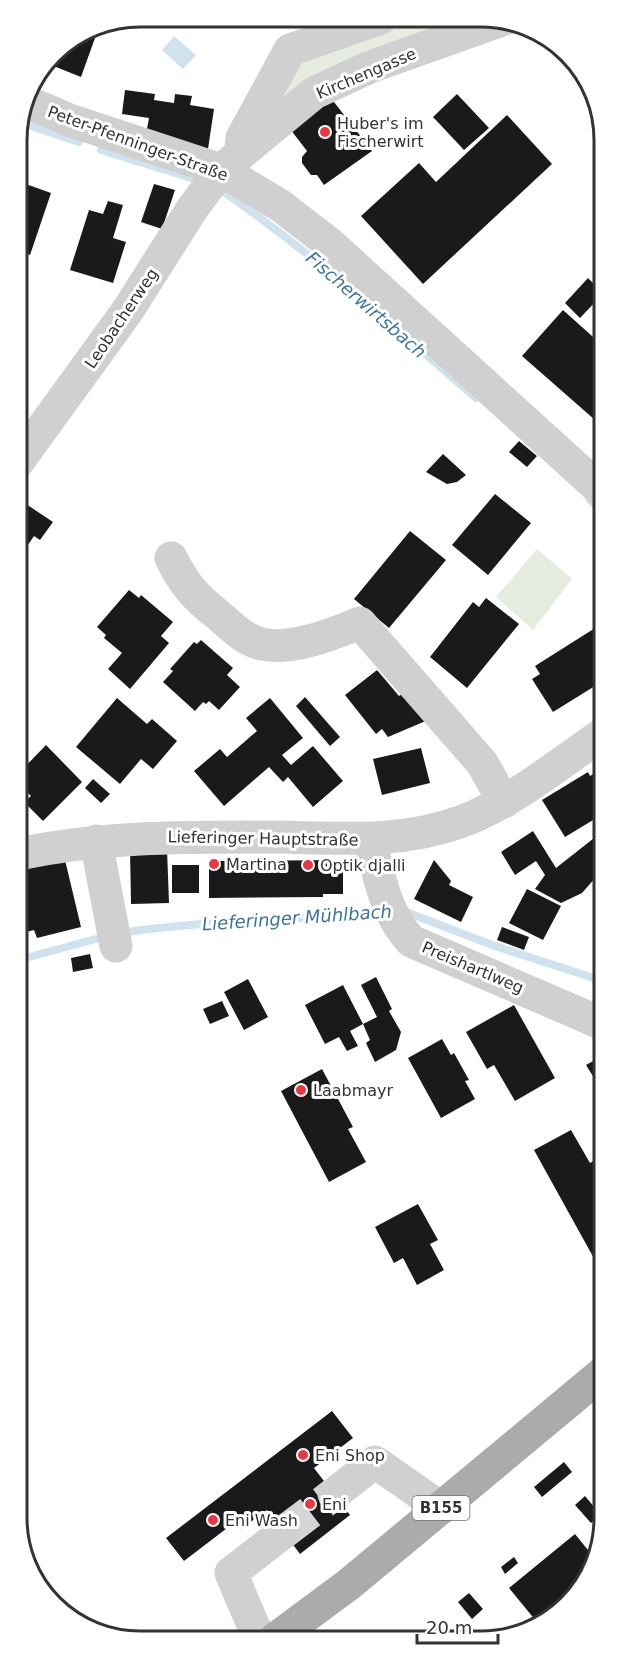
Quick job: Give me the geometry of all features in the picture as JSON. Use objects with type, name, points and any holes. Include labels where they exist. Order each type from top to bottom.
[{"type":"main road","name":"B155","points":[[286,1631],[348,1585],[594,1380]]},
{"type":"street","points":[[231,161],[290,50],[355,27]]},
{"type":"street","name":"Kirchengasse","points":[[231,161],[314,93],[370,68],[483,27]]},
{"type":"street","name":"Peter-Pfenninger-Straße","points":[[33,104],[69,120],[231,161],[281,206],[330,243],[594,484]]},
{"type":"street","name":"Leobacherweg","points":[[27,449],[128,310],[192,209],[231,161]]},
{"type":"street","points":[[171,558],[183,581],[207,606],[240,633],[262,645],[291,645],[317,639],[360,623],[482,764],[504,802]]},
{"type":"street","name":"Lieferinger Hauptstraße","points":[[27,852],[96,841],[160,837],[370,839],[416,834],[460,822],[504,802],[594,740]]},
{"type":"street","name":"Preishartlweg","points":[[370,839],[391,911],[411,941],[594,1020]]},
{"type":"street","points":[[96,841],[114,934]]},
{"type":"street","points":[[334,1494],[375,1462],[441,1508]]},
{"type":"street","points":[[256,1631],[231,1573],[284,1532]]},
{"type":"shaded area","points":[[400,27],[462,27],[254,130],[300,61],[358,38]]},
{"type":"shaded area","points":[[537,549],[572,579],[533,630],[496,597]]},
{"type":"water","points":[[174,36],[196,55],[183,69],[162,50]]},
{"type":"building","points":[[94,37],[95,38],[81,77],[55,66],[71,50]]},
{"type":"building","points":[[125,90],[155,94],[154,100],[174,103],[175,94],[192,96],[190,105],[214,109],[208,149],[145,139],[149,118],[122,114]]},
{"type":"building","name":"Huber's im Fischerwirt","points":[[327,93],[372,151],[324,185],[317,175],[311,175],[302,163],[302,157],[307,151],[287,125]]},
{"type":"building","points":[[457,94],[489,128],[464,150],[433,117]]},
{"type":"building","points":[[507,115],[552,164],[423,284],[361,216],[419,163],[436,182]]},
{"type":"building","points":[[27,184],[51,193],[30,255],[27,254]]},
{"type":"building","points":[[154,184],[175,190],[162,229],[141,222]]},
{"type":"building","points":[[108,201],[123,205],[113,238],[126,242],[113,283],[70,270],[89,210],[103,214]]},
{"type":"building","points":[[588,278],[594,284],[594,303],[580,318],[565,303]]},
{"type":"building","points":[[563,310],[594,338],[594,419],[522,356]]},
{"type":"building","points":[[519,441],[537,456],[527,467],[509,452]]},
{"type":"building","points":[[443,454],[466,475],[457,482],[447,484],[426,472]]},
{"type":"building","points":[[495,494],[531,523],[488,575],[452,545]]},
{"type":"building","points":[[27,505],[53,522],[40,540],[34,536],[27,546]]},
{"type":"building","points":[[410,531],[446,560],[389,628],[354,599]]},
{"type":"building","points":[[129,590],[139,598],[141,595],[173,622],[161,636],[169,643],[130,689],[108,669],[122,653],[104,638],[106,635],[97,627]]},
{"type":"building","points":[[486,598],[519,624],[467,688],[430,657],[473,602],[479,607]]},
{"type":"building","points":[[594,629],[594,687],[553,712],[532,679],[540,674],[535,666]]},
{"type":"building","points":[[201,640],[233,668],[227,675],[240,687],[219,710],[209,701],[206,704],[203,702],[195,711],[163,682],[173,671],[170,669],[194,642],[197,644]]},
{"type":"building","points":[[377,670],[399,696],[406,691],[428,720],[388,737],[382,729],[376,734],[345,695]]},
{"type":"building","points":[[305,697],[340,737],[330,746],[296,706]]},
{"type":"building","points":[[117,698],[147,724],[152,719],[177,741],[153,769],[141,759],[120,784],[76,747]]},
{"type":"building","points":[[270,698],[303,738],[282,755],[291,765],[313,746],[343,781],[313,807],[288,777],[283,782],[269,767],[224,806],[194,771],[220,749],[227,757],[257,731],[246,718]]},
{"type":"building","points":[[46,745],[82,782],[43,821],[27,805],[27,799],[31,796],[27,792],[27,765]]},
{"type":"building","points":[[421,748],[430,783],[382,795],[373,759]]},
{"type":"building","points":[[588,772],[590,776],[594,774],[594,819],[565,837],[542,800]]},
{"type":"building","points":[[93,779],[110,794],[101,803],[85,788]]},
{"type":"building","points":[[533,831],[556,868],[594,838],[594,879],[582,893],[561,903],[535,889],[545,875],[536,861],[515,875],[501,852]]},
{"type":"building","points":[[130,849],[167,849],[169,903],[131,904]]},
{"type":"building","points":[[65,860],[81,927],[37,938],[34,930],[27,932],[27,869]]},
{"type":"building","points":[[343,860],[343,894],[323,894],[323,897],[209,898],[209,861]]},
{"type":"building","points":[[434,860],[451,881],[449,885],[473,897],[461,922],[414,899]]},
{"type":"building","points":[[172,865],[199,865],[199,893],[172,893]]},
{"type":"building","points":[[527,889],[561,906],[543,940],[509,923]]},
{"type":"building","points":[[502,927],[529,937],[524,950],[497,940]]},
{"type":"building","points":[[90,954],[93,968],[73,972],[71,958]]},
{"type":"building","points":[[376,977],[392,1009],[389,1011],[401,1032],[396,1050],[375,1062],[366,1043],[370,1040],[363,1024],[377,1017],[361,985]]},
{"type":"building","points":[[248,979],[268,1017],[244,1030],[224,992]]},
{"type":"building","points":[[343,985],[363,1024],[350,1031],[358,1046],[347,1051],[339,1037],[325,1044],[305,1005]]},
{"type":"building","points":[[222,1001],[229,1016],[210,1024],[203,1009]]},
{"type":"building","points":[[514,1005],[555,1078],[515,1101],[494,1065],[487,1069],[466,1032]]},
{"type":"building","points":[[442,1039],[451,1055],[454,1053],[469,1080],[465,1081],[475,1099],[441,1118],[408,1058]]},
{"type":"building","points":[[594,1061],[594,1078],[586,1065]]},
{"type":"building","points":[[322,1069],[353,1127],[348,1129],[366,1162],[329,1182],[281,1091]]},
{"type":"building","points":[[571,1130],[590,1163],[594,1161],[594,1258],[534,1150]]},
{"type":"building","points":[[418,1204],[438,1240],[430,1244],[444,1270],[417,1285],[403,1258],[394,1263],[375,1227]]},
{"type":"building","points":[[332,1411],[353,1438],[314,1468],[350,1515],[300,1554],[267,1510],[241,1529],[235,1522],[184,1561],[166,1538]]},
{"type":"building","points":[[564,1462],[572,1472],[542,1497],[534,1487]]},
{"type":"building","points":[[585,1496],[594,1507],[594,1521],[591,1523],[575,1505]]},
{"type":"building","points":[[575,1534],[589,1551],[575,1581],[550,1608],[537,1616],[533,1618],[509,1588]]},
{"type":"building","points":[[514,1557],[518,1563],[505,1574],[501,1567]]},
{"type":"building","points":[[469,1593],[483,1609],[472,1619],[458,1602]]},
{"type":"waterway","name":"Fischerwirtsbach","points":[[28,125],[79,142]]},
{"type":"waterway","name":"Fischerwirtsbach","points":[[101,150],[198,180]]},
{"type":"waterway","name":"Fischerwirtsbach","points":[[221,190],[319,264],[476,398]]},
{"type":"waterway","name":"Fischerwirtsbach","points":[[590,500],[594,503]]},
{"type":"waterway","name":"Lieferinger Mühlbach","points":[[401,910],[492,945],[594,978]]},
{"type":"waterway","name":"Lieferinger Mühlbach","points":[[120,933],[186,925],[385,912]]},
{"type":"waterway","name":"Lieferinger Mühlbach","points":[[27,958],[107,936]]},
{"type":"tunnel","points":[[284,1532],[334,1494]]},
{"type":"place","name":"Huber's im Fischerwirt","points":[[325,132]]},
{"type":"place","name":"Martina","points":[[214,864]]},
{"type":"place","name":"Optik djalli","points":[[308,865]]},
{"type":"place","name":"Laabmayr","points":[[301,1090]]},
{"type":"place","name":"Eni Shop","points":[[303,1455]]},
{"type":"place","name":"Eni","points":[[310,1504]]},
{"type":"place","name":"Eni Wash","points":[[213,1520]]}]
